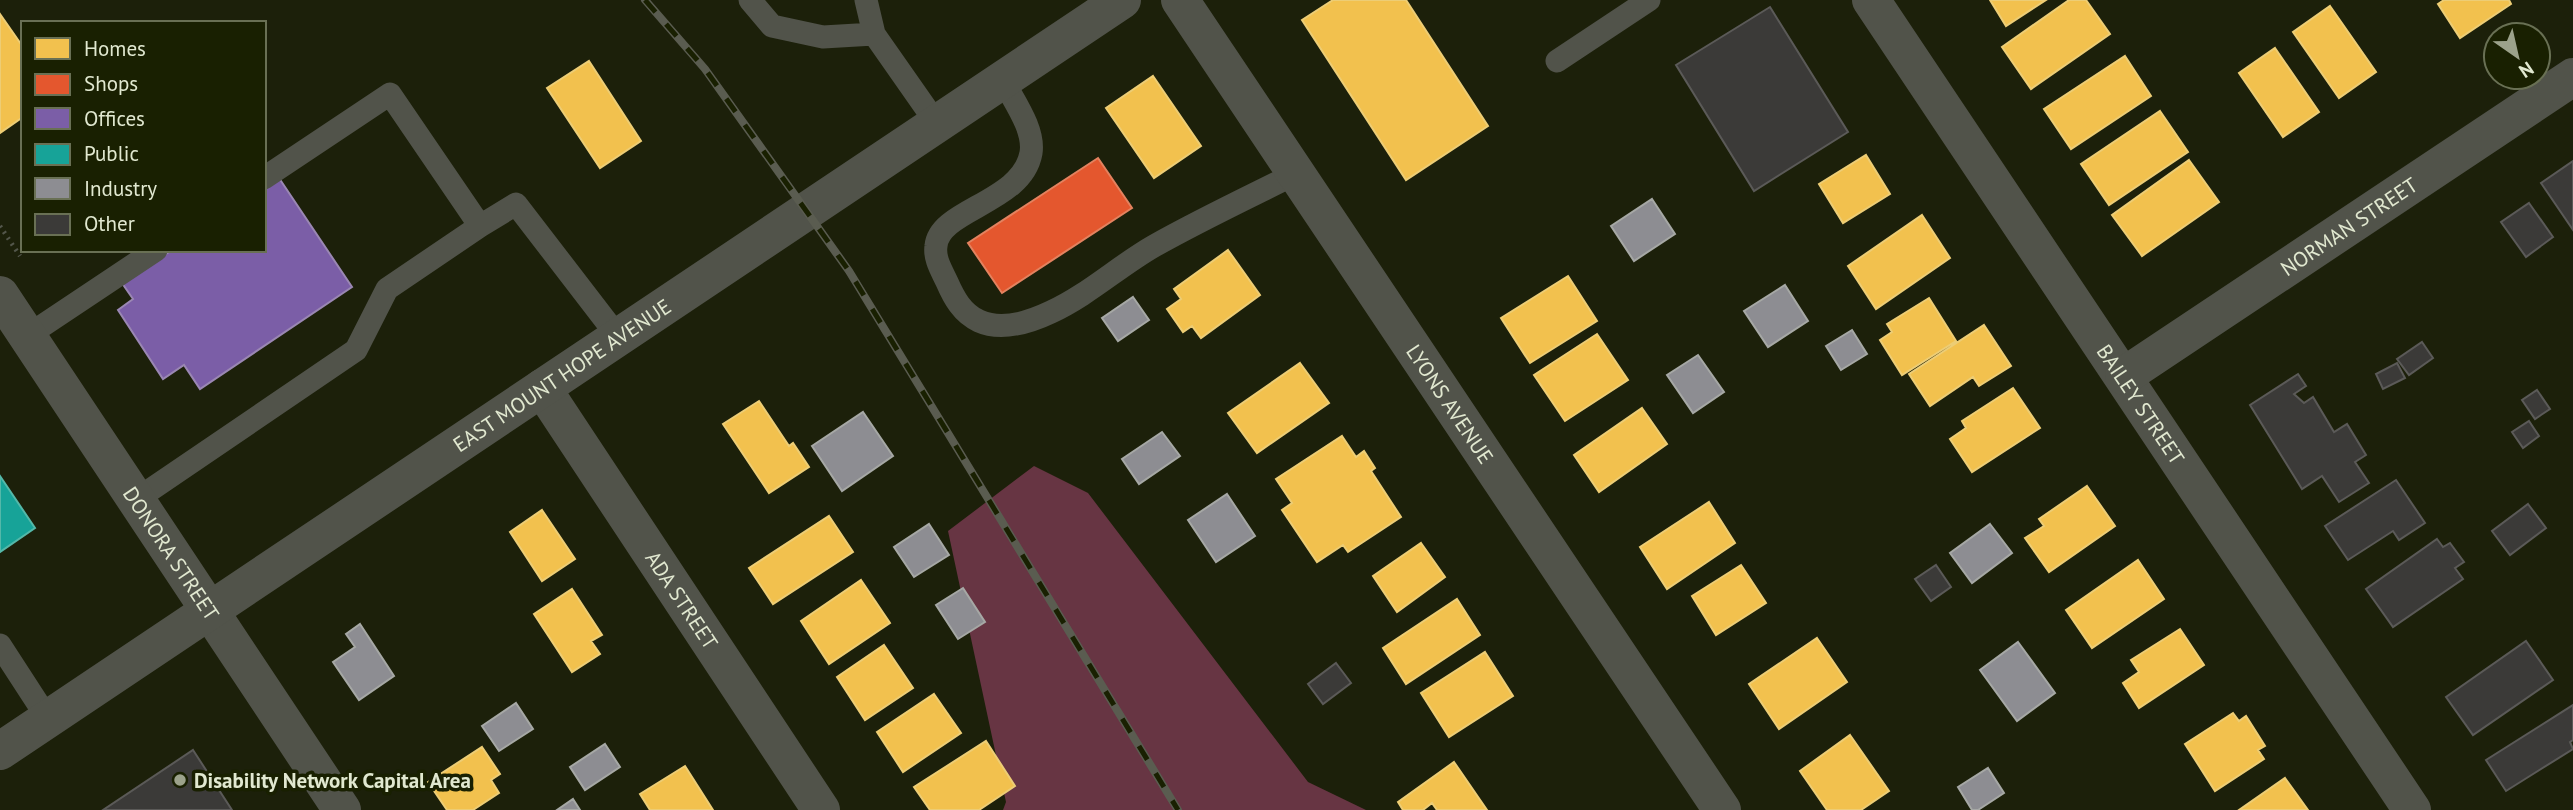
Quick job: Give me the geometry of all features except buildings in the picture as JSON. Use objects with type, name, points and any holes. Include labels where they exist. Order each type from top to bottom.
[{"type":"street","name":"EAST MOUNT HOPE AVENUE","points":[[0,751],[1122,0]]},
{"type":"street","name":"LYONS AVENUE","points":[[1180,0],[1722,810]]},
{"type":"street","name":"BAILEY STREET","points":[[1871,0],[2412,810]]},
{"type":"street","name":"NORMAN STREET","points":[[2124,376],[2573,77]]},
{"type":"street","name":"DONORA STREET","points":[[1,300],[137,499],[173,558],[342,810]]},
{"type":"street","name":"ADA STREET","points":[[542,388],[821,810]]},
{"type":"lane","points":[[750,0],[772,26],[822,37],[874,34]]},
{"type":"lane","points":[[866,0],[874,34],[937,124]]},
{"type":"lane","points":[[1557,61],[1649,0]]},
{"type":"lane","points":[[1003,80],[1031,139],[1031,153],[1025,170],[1006,191],[959,217],[944,229],[935,244],[936,257],[953,297],[969,316],[989,326],[1011,325],[1051,312],[1153,246],[1297,173]]},
{"type":"lane","points":[[266,177],[390,94],[480,226]]},
{"type":"lane","points":[[137,499],[356,350],[387,289],[516,204],[619,338]]},
{"type":"lane","points":[[27,336],[153,252]]},
{"type":"lane","points":[[0,645],[48,719]]},
{"type":"shaded area","points":[[1034,466],[1088,493],[1308,782],[1366,810],[1003,810],[1006,802],[948,531]]},
{"type":"railway","points":[[645,0],[705,69],[849,271],[1178,810]]},
{"type":"place","name":"Disability Network Capital Area","points":[[180,780]]}]
